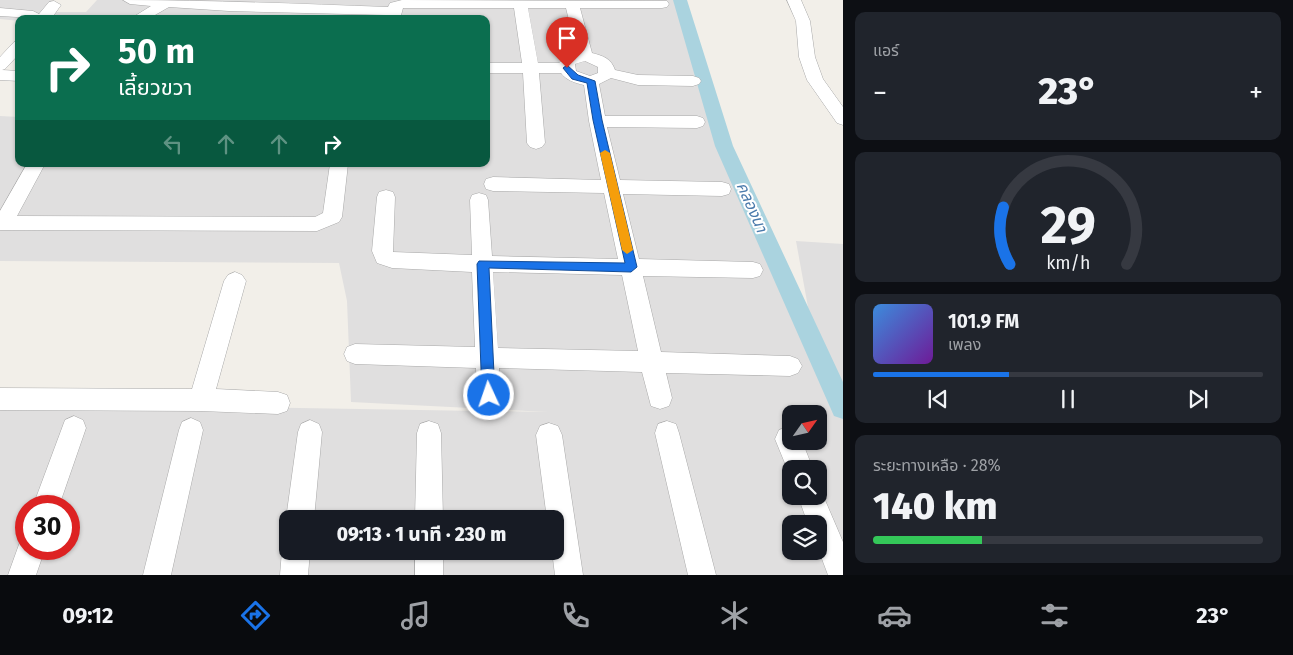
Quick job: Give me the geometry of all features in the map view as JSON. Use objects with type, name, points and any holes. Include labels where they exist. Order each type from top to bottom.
[{"type":"street","points":[[130,0],[168,1],[226,7],[263,14],[326,10],[394,15],[395,6],[400,4],[571,2],[662,4]]},
{"type":"street","points":[[794,0],[803,21],[807,57],[815,80],[843,119]]},
{"type":"street","points":[[144,15],[168,1]]},
{"type":"street","points":[[571,2],[585,56]]},
{"type":"street","points":[[461,15],[468,3]]},
{"type":"street","points":[[520,4],[531,69],[536,143]]},
{"type":"street","points":[[41,15],[54,5]]},
{"type":"street","points":[[0,12],[23,15]]},
{"type":"street","points":[[0,66],[15,49]]},
{"type":"street","points":[[660,398],[597,120],[599,77],[606,64],[600,60],[585,56],[571,59],[567,63],[567,68],[575,77],[599,77],[638,80],[693,81]]},
{"type":"street","points":[[490,68],[567,68]]},
{"type":"street","points":[[0,75],[15,76]]},
{"type":"street","points":[[597,120],[697,122]]},
{"type":"street","points":[[34,167],[2,223],[317,224],[325,222],[332,216],[339,167]]},
{"type":"street","points":[[489,395],[483,264],[487,192],[613,186],[722,189]]},
{"type":"street","points":[[386,196],[382,251],[384,257],[392,260],[753,270]]},
{"type":"street","points":[[201,400],[235,281]]},
{"type":"street","points":[[355,354],[790,366]]},
{"type":"street","points":[[0,400],[201,400],[278,403]]},
{"type":"street","points":[[50,495],[74,428]]},
{"type":"street","points":[[157,575],[191,430]]},
{"type":"street","points":[[301,510],[310,432]]},
{"type":"street","points":[[429,433],[429,510]]},
{"type":"street","points":[[667,433],[702,575]]},
{"type":"street","points":[[549,435],[569,575]]},
{"type":"street","points":[[815,505],[842,575]]},
{"type":"street","points":[[22,575],[27,560]]},
{"type":"street","points":[[294,575],[295,560]]},
{"type":"street","points":[[429,560],[430,575]]},
{"type":"shaded area","points":[[0,0],[52,0],[40,15],[15,15],[15,21],[0,19]]},
{"type":"shaded area","points":[[97,0],[675,0],[697,71],[814,340],[796,241],[843,244],[843,575],[0,575],[0,403],[548,412],[351,402],[347,301],[339,263],[0,261],[0,116],[15,117],[15,167],[490,167],[490,15],[47,15],[49,12],[86,12]]},
{"type":"waterway","name":"คลองนา","points":[[680,0],[724,146],[843,408]]},
{"type":"slow traffic","points":[[605,153],[627,250]]},
{"type":"route","points":[[489,395],[483,264],[631,267],[597,120],[591,81],[575,77],[569,73],[567,68]]}]
